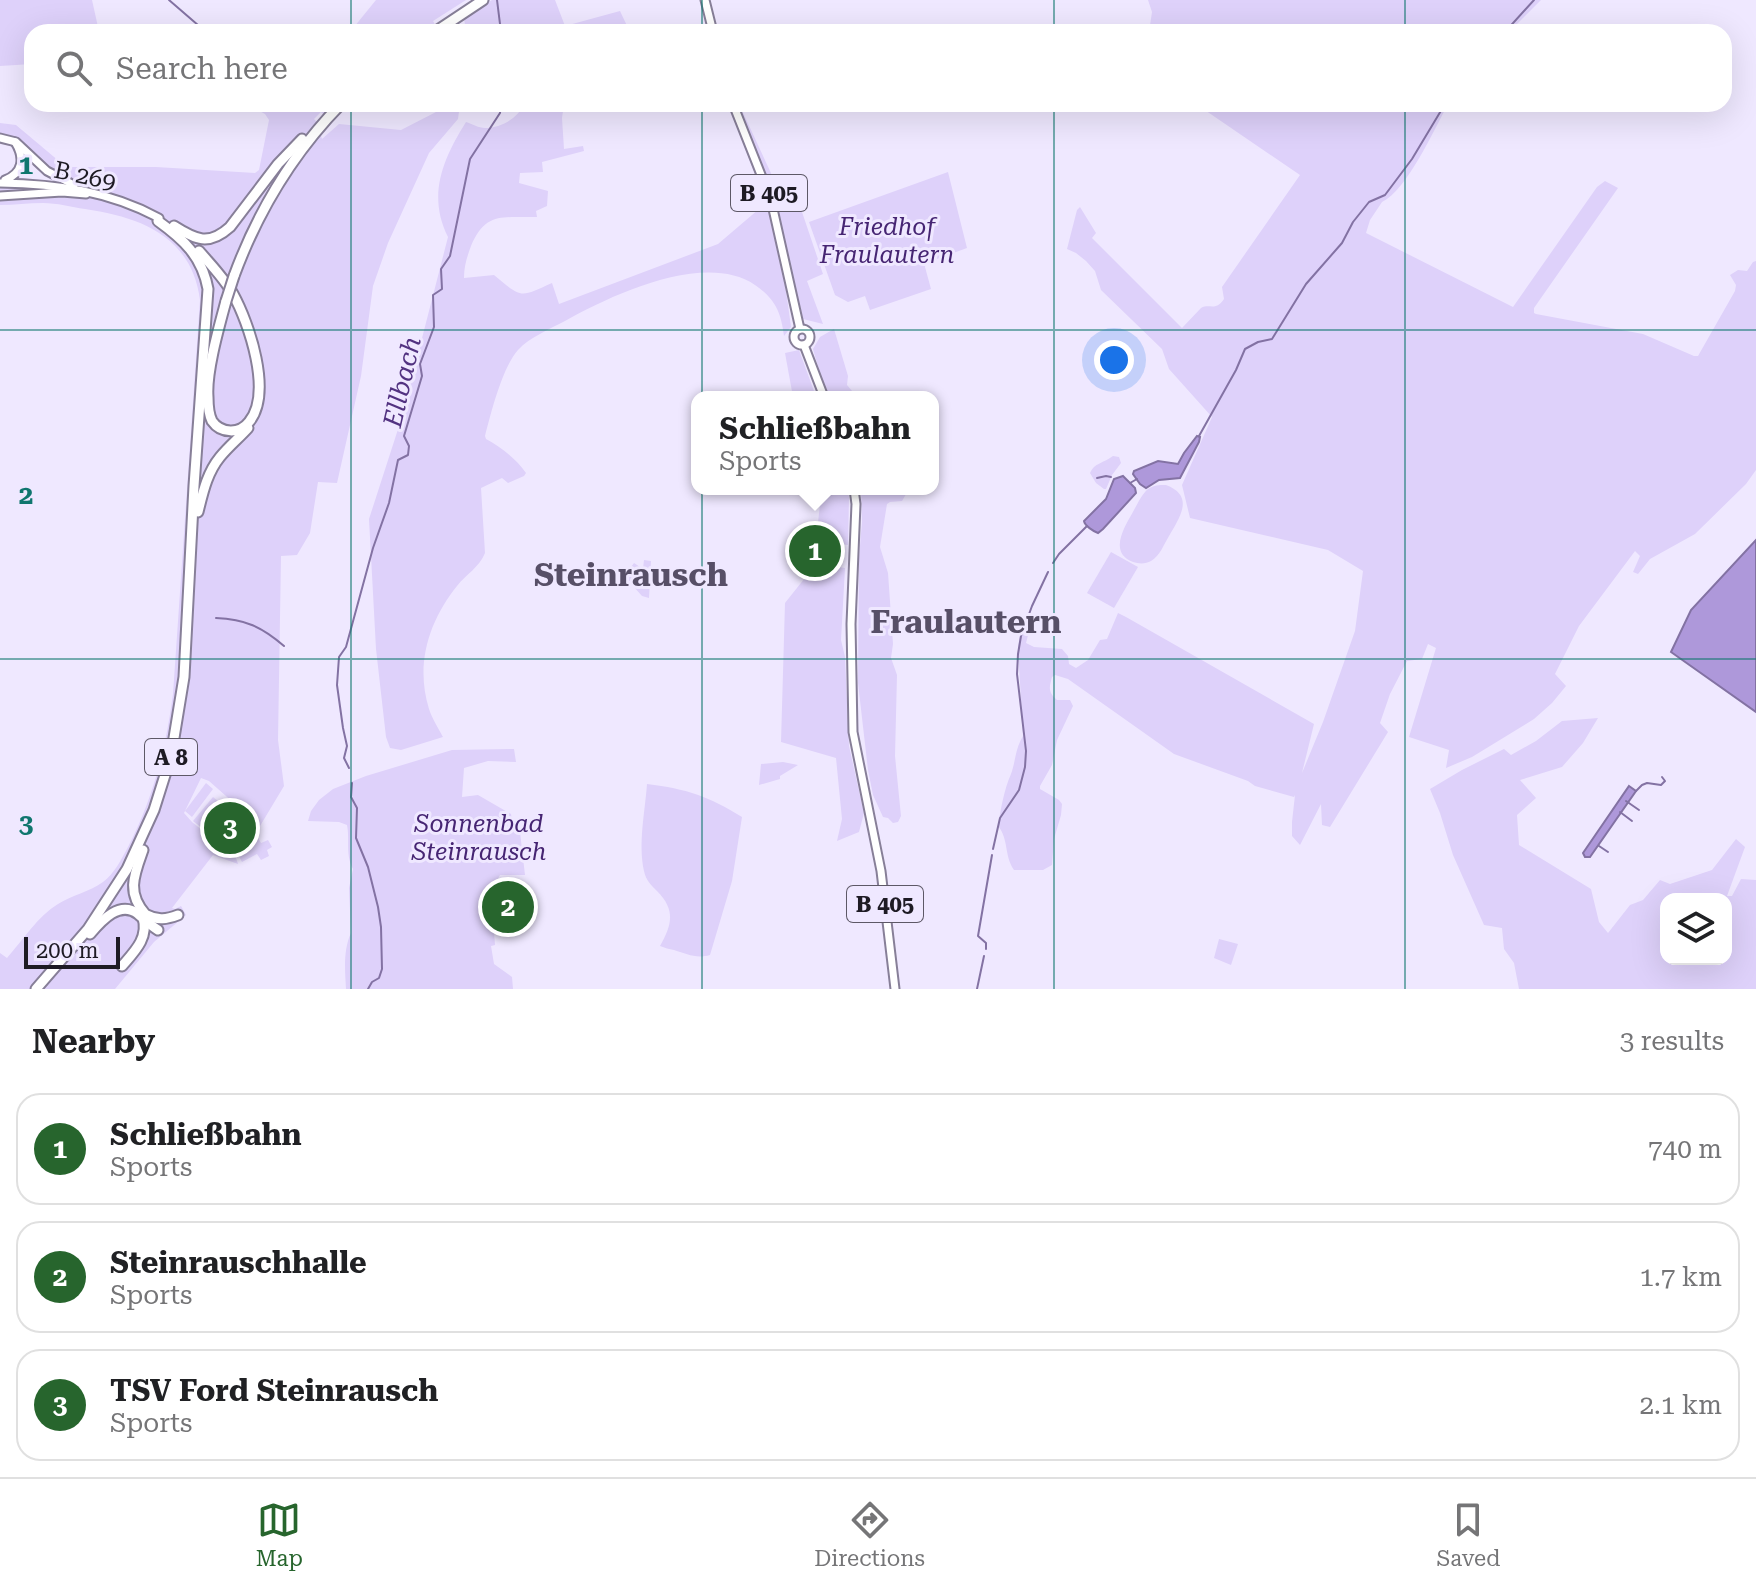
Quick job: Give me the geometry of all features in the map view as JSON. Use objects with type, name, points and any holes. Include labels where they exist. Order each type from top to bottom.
[{"type":"highway","points":[[443,24],[474,0]]},
{"type":"highway","points":[[444,24],[483,0]]},
{"type":"highway","name":"A 8","points":[[232,274],[276,186],[328,112]]},
{"type":"highway","name":"A 8","points":[[43,989],[92,931],[119,893],[160,812],[173,770],[187,699],[209,349],[244,236],[262,200],[302,139],[332,112]]},
{"type":"highway","points":[[158,220],[197,239],[218,237],[230,227],[278,164],[302,139]]},
{"type":"highway","points":[[158,220],[182,237],[214,268],[233,294],[249,333],[256,360],[257,401],[252,418],[239,430],[228,431],[219,427],[211,419],[204,397],[201,374],[208,299],[204,271],[195,253],[158,220]]},
{"type":"highway","points":[[158,220],[192,242],[228,281],[247,318],[260,375],[261,393],[257,412],[249,428],[213,467],[198,512]]},
{"type":"highway","name":"A 8","points":[[36,989],[88,929],[127,869],[151,820],[171,756],[185,663],[194,486],[204,397]]},
{"type":"highway","points":[[122,966],[143,937],[145,927],[145,917],[133,889],[143,850]]},
{"type":"highway","points":[[92,931],[110,914],[122,909],[152,918],[178,915]]},
{"type":"main road","points":[[705,0],[711,24]]},
{"type":"main road","name":"B 405","points":[[736,112],[771,200],[800,329],[809,334],[809,341],[804,345],[822,391]]},
{"type":"main road","points":[[0,138],[24,147],[58,178],[105,197]]},
{"type":"main road","points":[[0,183],[12,177],[21,167],[21,154],[14,141]]},
{"type":"main road","name":"B 269","points":[[0,183],[60,188],[105,197],[158,220]]},
{"type":"main road","points":[[0,196],[62,192],[105,197]]},
{"type":"main road","name":"B 405","points":[[855,495],[850,653],[853,732],[879,858],[895,989]]},
{"type":"green space","points":[[0,0],[92,0],[97,24],[24,24],[24,64],[0,66]]},
{"type":"green space","points":[[376,0],[466,0],[433,21],[435,24],[356,24]]},
{"type":"green space","points":[[492,0],[555,0],[564,24],[465,24],[464,18]]},
{"type":"green space","points":[[1148,0],[1541,0],[1517,24],[1150,24],[1152,12]]},
{"type":"green space","points":[[620,11],[626,24],[572,24]]},
{"type":"green space","points":[[261,112],[321,112],[314,119],[323,128],[322,139],[339,124],[401,130],[436,112],[459,112],[458,119],[429,153],[388,243],[373,286],[361,376],[337,483],[318,482],[310,533],[297,555],[281,556],[278,740],[284,786],[260,826],[209,781],[201,778],[184,813],[222,846],[212,835],[232,813],[245,824],[225,847],[234,852],[238,864],[213,855],[172,908],[181,906],[186,915],[154,942],[115,989],[0,989],[0,953],[7,958],[51,909],[98,885],[114,871],[137,829],[157,773],[173,694],[200,300],[187,260],[175,246],[144,225],[106,213],[59,204],[0,205],[0,178],[20,173],[18,178],[53,181],[44,173],[51,171],[28,148],[0,134],[0,123],[16,125],[66,167],[156,167],[255,173],[259,170],[269,120]]},
{"type":"green space","points":[[321,112],[339,112],[330,120]]},
{"type":"green space","points":[[563,112],[564,149],[583,146],[584,151],[542,162],[543,172],[520,173],[519,183],[548,191],[547,206],[536,211],[537,217],[505,217],[483,227],[471,246],[464,278],[494,275],[521,293],[552,283],[559,304],[718,244],[766,203],[731,112],[743,112],[776,184],[793,187],[791,199],[798,198],[800,201],[823,274],[807,281],[823,324],[803,319],[779,215],[770,218],[791,327],[784,336],[776,307],[762,290],[734,276],[711,273],[659,280],[633,289],[547,330],[518,350],[502,379],[485,436],[513,458],[526,473],[508,483],[502,478],[481,488],[485,553],[447,599],[427,644],[425,692],[430,712],[443,737],[401,750],[390,748],[386,737],[376,649],[369,519],[401,420],[448,237],[442,222],[438,192],[445,164],[466,122],[491,128],[518,114]]},
{"type":"green space","points":[[1208,112],[1444,112],[1410,173],[1382,202],[1370,220],[1366,233],[1513,307],[1597,187],[1605,181],[1618,188],[1534,308],[1536,314],[1643,334],[1698,356],[1735,291],[1736,285],[1730,275],[1738,270],[1747,271],[1756,261],[1756,470],[1746,484],[1695,534],[1650,559],[1638,574],[1633,572],[1640,556],[1635,551],[1579,626],[1555,674],[1566,686],[1534,719],[1472,757],[1446,768],[1449,750],[1409,737],[1436,648],[1428,644],[1422,659],[1407,661],[1390,694],[1380,723],[1388,732],[1330,827],[1322,825],[1321,804],[1300,845],[1292,836],[1295,795],[1255,786],[1174,754],[1068,679],[1055,675],[1050,684],[1052,695],[1057,700],[1070,700],[1073,706],[1057,740],[1052,765],[1040,786],[1062,804],[1052,865],[1043,870],[1014,870],[998,826],[1018,745],[1023,736],[1018,647],[1027,619],[1032,620],[1026,643],[1034,647],[1062,649],[1068,656],[1069,664],[1076,668],[1088,660],[1100,640],[1107,639],[1118,613],[1126,617],[1314,724],[1302,773],[1323,722],[1355,631],[1363,571],[1328,550],[1190,518],[1182,485],[1212,417],[1169,369],[1162,349],[1101,290],[1095,271],[1076,253],[1067,249],[1080,207],[1096,233],[1092,238],[1182,328],[1201,308],[1221,303],[1224,299],[1222,287],[1300,175]]},
{"type":"green space","name":"Friedhof Fraulautern","points":[[948,172],[967,248],[926,263],[931,289],[870,310],[865,296],[848,302],[835,295],[809,222]]},
{"type":"green space","points":[[834,329],[848,376],[847,385],[852,391],[827,391],[813,349],[820,337]]},
{"type":"green space","points":[[799,350],[814,391],[792,391],[785,353]]},
{"type":"green space","points":[[1113,456],[1119,457],[1121,463],[1104,489],[1090,473]]},
{"type":"green space","points":[[1166,485],[1180,495],[1183,501],[1181,514],[1157,556],[1147,563],[1133,562],[1121,552],[1123,530],[1146,491],[1154,486]]},
{"type":"green space","points":[[816,495],[849,495],[848,545],[816,542],[820,504]]},
{"type":"green space","points":[[861,495],[906,495],[902,501],[887,504],[880,547],[888,573],[893,644],[891,658],[897,675],[895,756],[901,816],[898,822],[893,823],[883,817],[873,795],[858,683]]},
{"type":"green space","points":[[1111,552],[1138,567],[1114,608],[1087,593]]},
{"type":"green space","points":[[644,560],[651,561],[649,598],[642,596],[634,587],[641,570],[632,583],[624,577],[634,563],[643,569]]},
{"type":"green space","points":[[816,564],[845,568],[841,640],[845,657],[849,746],[864,813],[859,832],[837,841],[842,819],[836,758],[781,742],[785,603]]},
{"type":"green space","points":[[1598,718],[1583,743],[1562,767],[1520,780],[1536,798],[1517,815],[1519,845],[1591,889],[1599,922],[1608,933],[1630,905],[1643,900],[1660,880],[1670,884],[1712,870],[1736,839],[1745,847],[1728,893],[1660,893],[1660,965],[1732,965],[1732,896],[1741,879],[1756,880],[1756,989],[1519,989],[1514,963],[1504,949],[1502,928],[1484,925],[1453,855],[1430,789],[1504,749],[1511,755],[1562,721]]},
{"type":"green space","name":"Sonnenbad Steinrausch","points":[[514,749],[516,762],[488,761],[464,768],[462,797],[478,795],[511,814],[513,829],[520,832],[525,875],[500,875],[485,904],[490,932],[494,932],[495,945],[491,946],[494,964],[512,977],[513,989],[346,989],[346,953],[351,933],[349,888],[353,869],[349,858],[347,825],[308,821],[311,811],[333,789],[366,776],[452,750]]},
{"type":"green space","points":[[783,762],[798,765],[780,779],[759,785],[761,764]]},
{"type":"green space","points":[[206,783],[213,789],[192,817],[185,811]]},
{"type":"green space","points":[[647,784],[697,794],[742,817],[732,881],[710,955],[692,956],[660,946],[670,918],[663,898],[646,877],[642,860]]},
{"type":"green space","points":[[213,797],[226,808],[206,831],[193,821]]},
{"type":"green space","points":[[257,836],[261,843],[268,840],[272,847],[267,850],[269,856],[261,860],[257,854],[242,862],[234,847]]},
{"type":"green space","points":[[1219,939],[1238,944],[1231,965],[1214,958]]},
{"type":"shaded area","points":[[1197,436],[1200,437],[1199,442],[1180,478],[1159,480],[1146,488],[1140,484],[1134,471],[1158,461],[1178,464]]},
{"type":"shaded area","points":[[1123,476],[1136,493],[1098,533],[1084,521],[1106,499],[1114,479]]},
{"type":"shaded area","points":[[1756,540],[1756,712],[1671,652],[1691,610]]},
{"type":"shaded area","points":[[1629,786],[1636,791],[1590,857],[1585,857],[1583,853]]},
{"type":"waterway","points":[[169,0],[197,24]]},
{"type":"waterway","name":"Ellbach","points":[[497,0],[500,24]]},
{"type":"waterway","points":[[1512,24],[1534,0]]},
{"type":"waterway","name":"Ellbach","points":[[349,768],[344,758],[347,746],[337,685],[339,657],[346,647],[373,548],[389,503],[398,460],[408,455],[409,446],[404,436],[422,376],[420,364],[434,327],[433,295],[442,289],[441,269],[450,256],[470,159],[500,112]]},
{"type":"waterway","points":[[1199,436],[1245,349],[1272,339],[1306,284],[1342,243],[1369,202],[1385,195],[1412,159],[1440,112]]},
{"type":"waterway","points":[[1097,478],[1111,477]]},
{"type":"waterway","points":[[1130,483],[1137,479]]},
{"type":"waterway","points":[[1053,563],[1087,526]]},
{"type":"waterway","points":[[993,849],[1000,818],[1019,790],[1025,767],[1018,654],[1021,636],[1048,572]]},
{"type":"waterway","points":[[216,618],[253,625],[284,646]]},
{"type":"waterway","points":[[1636,791],[1647,783],[1661,785],[1665,781],[1662,777]]},
{"type":"waterway","name":"Ellbach","points":[[352,783],[351,797],[357,808],[356,838],[368,867],[381,927],[382,969],[379,978],[368,989]]},
{"type":"waterway","points":[[1626,801],[1639,810]]},
{"type":"waterway","points":[[1620,812],[1632,821]]},
{"type":"waterway","points":[[1599,846],[1608,852]]},
{"type":"waterway","points":[[986,949],[986,943],[978,936],[992,855]]},
{"type":"waterway","points":[[977,989],[984,956]]},
{"type":"place","name":"Schließbahn","points":[[815,551]]},
{"type":"place","name":"TSV Ford Steinrausch","points":[[230,828]]},
{"type":"place","name":"Steinrauschhalle","points":[[508,907]]},
{"type":"district","name":"Steinrausch","points":[[631,575]]},
{"type":"district","name":"Fraulautern","points":[[966,622]]}]
